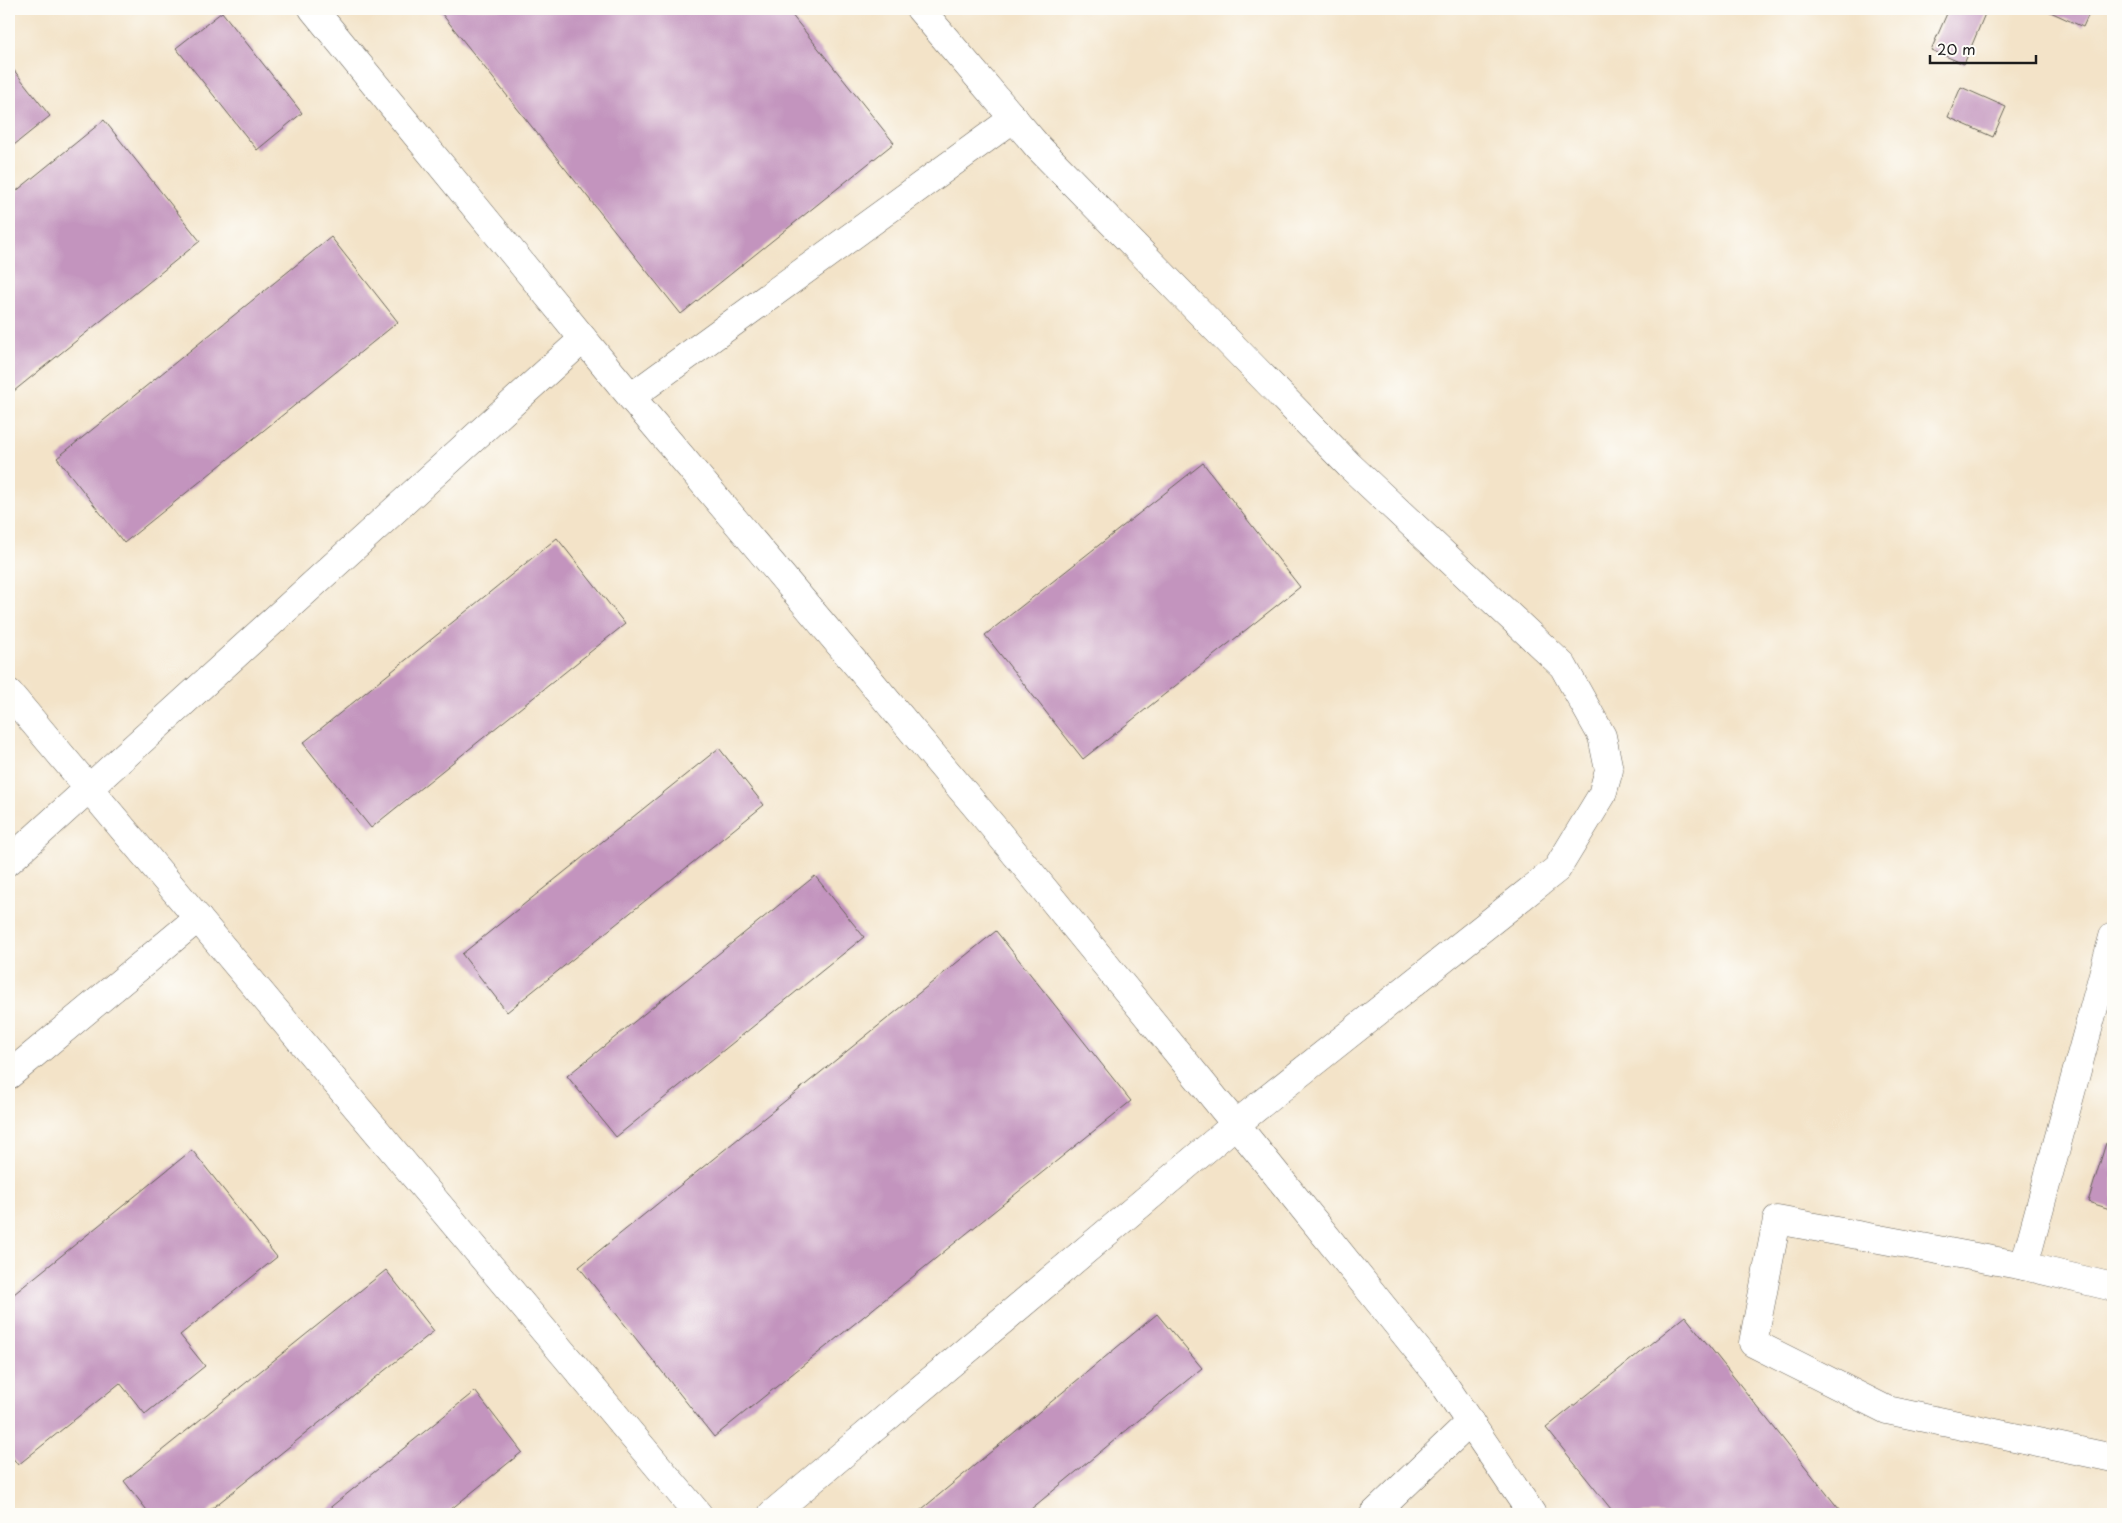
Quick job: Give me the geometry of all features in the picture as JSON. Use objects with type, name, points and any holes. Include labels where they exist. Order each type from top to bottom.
[{"type":"street","points":[[313,9],[631,397],[995,829],[1236,1124],[1437,1374],[1532,1514]]},
{"type":"street","points":[[772,1514],[1236,1124],[1557,869],[1602,795],[1608,770],[1602,736],[1563,666],[1350,466],[1038,146],[920,9]]},
{"type":"street","points":[[631,397],[1014,118]]},
{"type":"street","points":[[9,862],[583,339]]},
{"type":"street","points":[[9,693],[698,1514]]},
{"type":"street","points":[[9,1075],[198,918]]},
{"type":"street","points":[[2024,1266],[2113,937]]},
{"type":"street","points":[[2113,1287],[2024,1266],[1777,1220],[1753,1342],[1887,1410],[2113,1458]]},
{"type":"street","points":[[1374,1514],[1470,1422]]},
{"type":"building","points":[[438,9],[787,9],[894,143],[681,314]]},
{"type":"building","points":[[1949,9],[1987,9],[1964,64],[1931,50]]},
{"type":"building","points":[[2044,9],[2091,9],[2083,27]]},
{"type":"building","points":[[222,12],[302,113],[257,150],[176,48]]},
{"type":"building","points":[[9,64],[50,116],[9,149]]},
{"type":"building","points":[[1961,87],[2006,107],[1993,137],[1948,117]]},
{"type":"building","points":[[104,120],[200,241],[9,395],[9,197]]},
{"type":"building","points":[[331,237],[398,322],[124,543],[57,458]]},
{"type":"building","points":[[1203,463],[1300,587],[1083,759],[985,635]]},
{"type":"building","points":[[557,538],[625,624],[371,828],[303,743]]},
{"type":"building","points":[[719,748],[764,805],[507,1012],[462,954]]},
{"type":"building","points":[[815,876],[864,937],[616,1137],[567,1076]]},
{"type":"building","points":[[996,931],[1131,1101],[714,1437],[579,1267]]},
{"type":"building","points":[[2106,1143],[2113,1145],[2113,1210],[2088,1202]]},
{"type":"building","points":[[192,1150],[277,1257],[180,1335],[205,1366],[145,1414],[120,1383],[18,1465],[9,1453],[9,1298]]},
{"type":"building","points":[[386,1270],[434,1331],[205,1514],[150,1514],[124,1481]]},
{"type":"building","points":[[1157,1314],[1202,1368],[1025,1514],[916,1514]]},
{"type":"building","points":[[1685,1316],[1843,1514],[1615,1514],[1546,1428]]},
{"type":"building","points":[[475,1391],[522,1452],[445,1514],[322,1514]]}]
